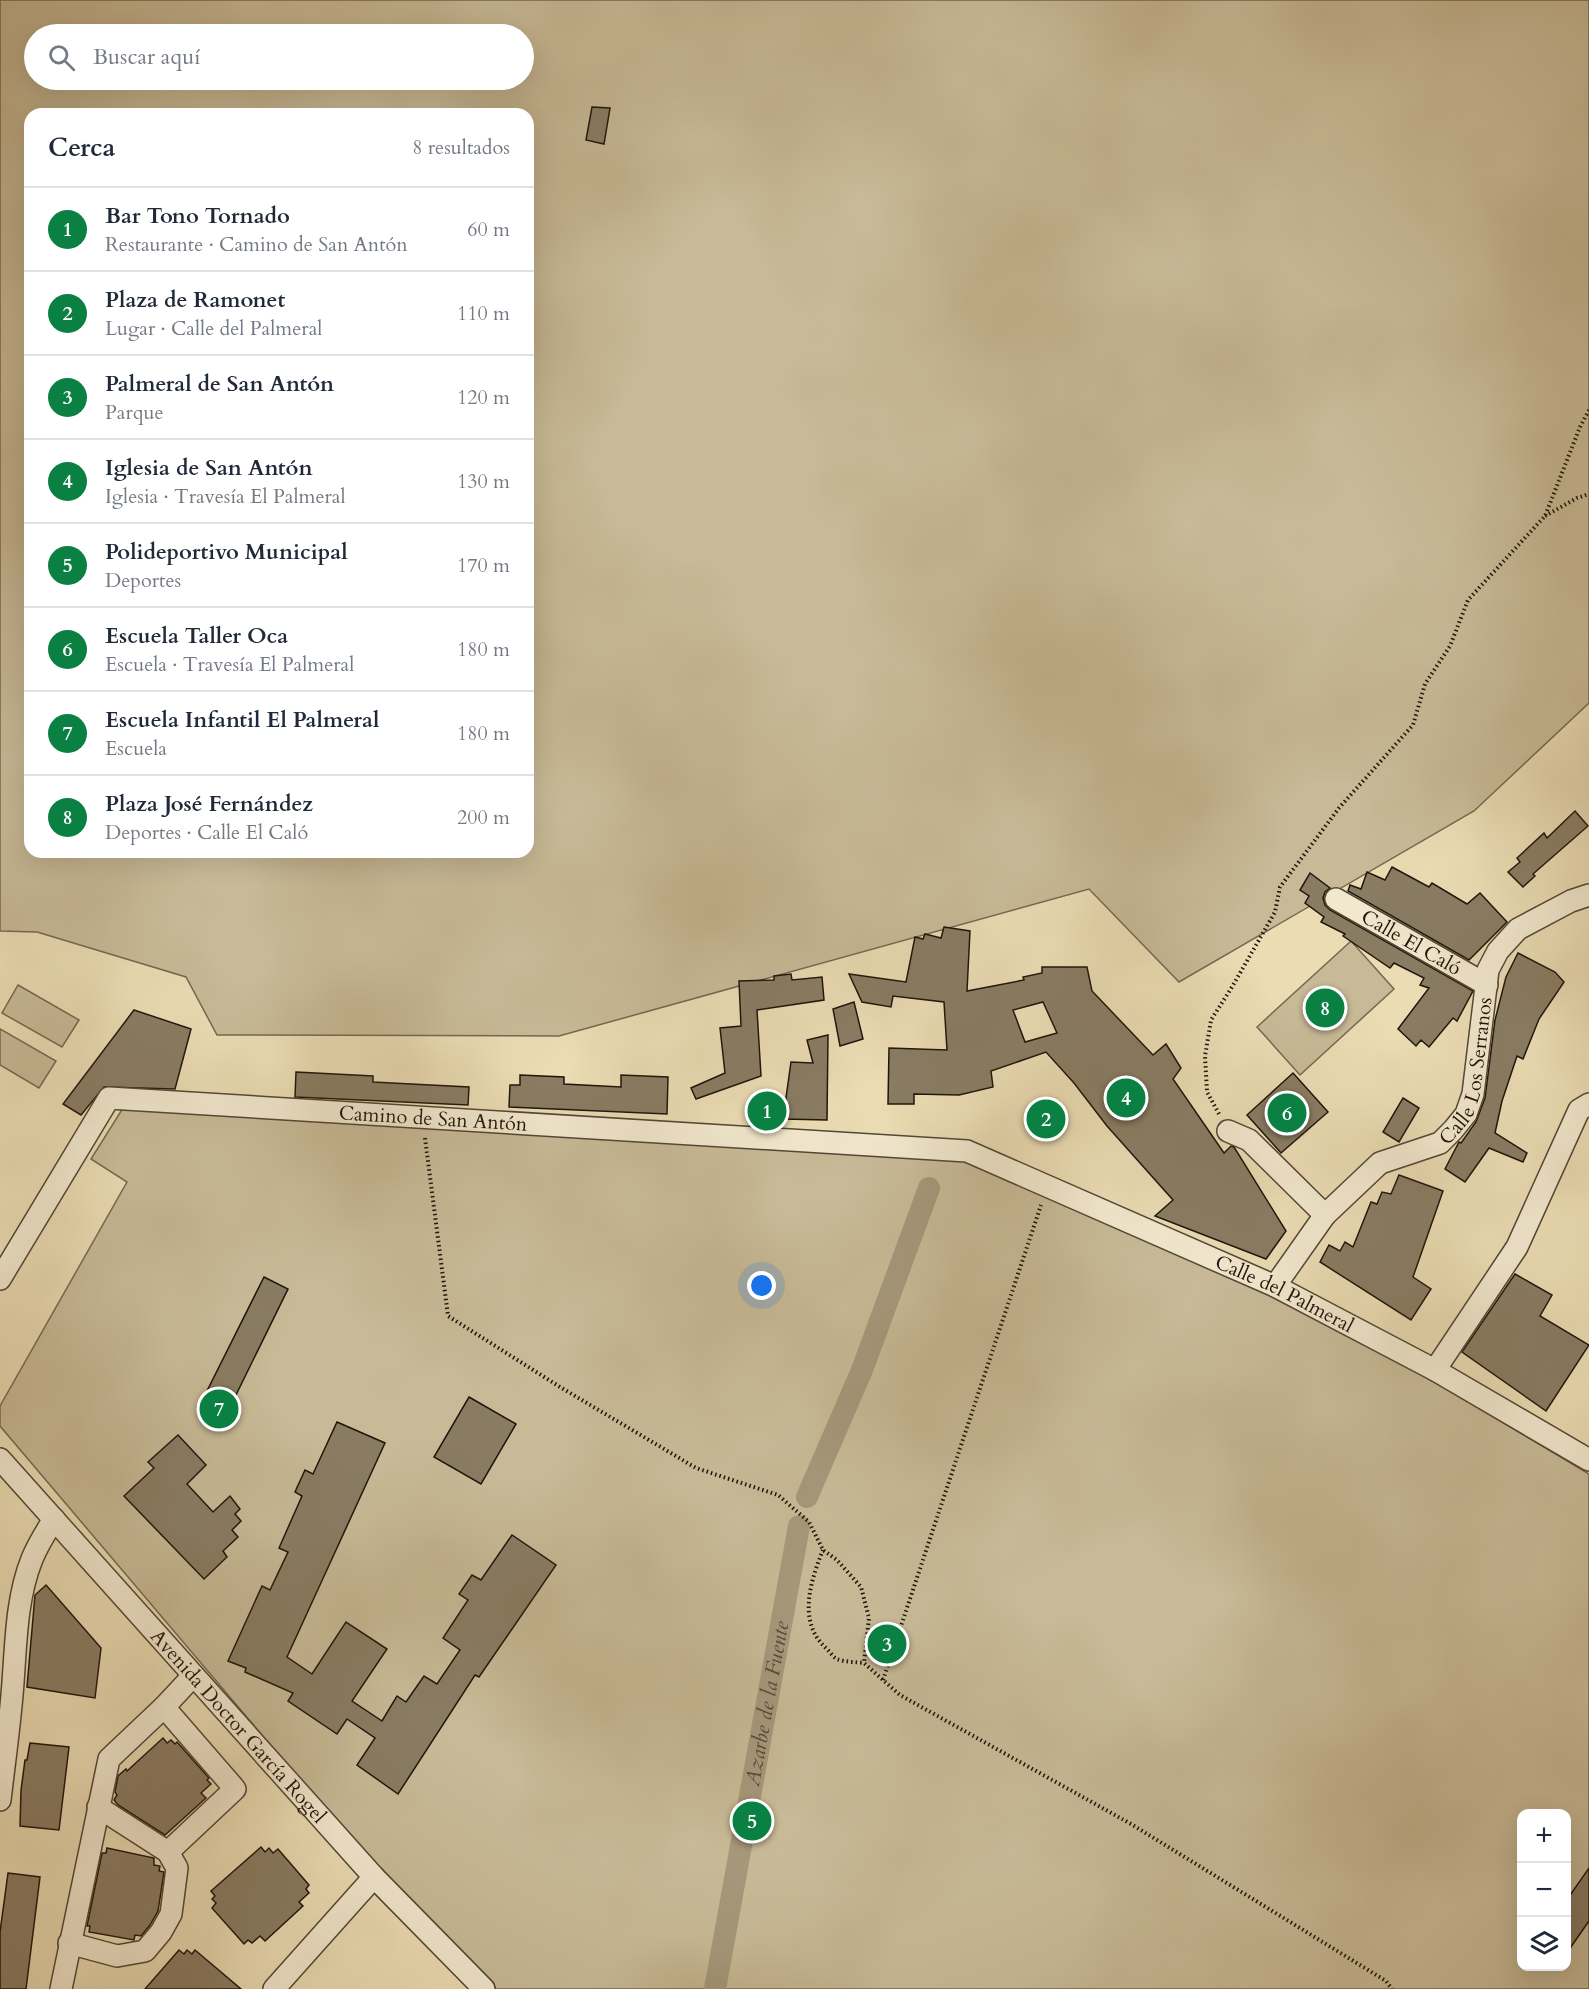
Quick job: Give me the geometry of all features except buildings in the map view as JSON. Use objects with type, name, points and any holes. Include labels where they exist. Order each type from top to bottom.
[{"type":"street","name":"Calle Los Serranos","points":[[1275,1286],[1325,1215],[1380,1163],[1440,1143],[1453,1131],[1466,1114],[1473,1094],[1488,970],[1498,951],[1518,929],[1571,901],[1589,895]]},
{"type":"street","name":"Calle El Caló","points":[[1336,898],[1487,985]]},
{"type":"street","name":"Camino de San Antón","points":[[0,1279],[109,1098],[967,1151]]},
{"type":"street","points":[[1435,1370],[1517,1247],[1579,1110],[1589,1104]]},
{"type":"street","points":[[1227,1131],[1249,1140],[1325,1215]]},
{"type":"street","name":"Calle del Palmeral","points":[[967,1151],[1275,1286],[1435,1370],[1589,1460]]},
{"type":"street","name":"Avenida Doctor García Rogel","points":[[0,1459],[374,1877],[484,1989]]},
{"type":"street","points":[[0,1800],[5,1719],[25,1582],[41,1538],[54,1519]]},
{"type":"street","points":[[61,1989],[109,1760],[194,1676]]},
{"type":"street","points":[[164,1707],[235,1789],[168,1852]]},
{"type":"street","points":[[69,1943],[117,1956],[145,1951],[161,1932],[171,1914],[177,1868],[168,1852],[98,1808]]},
{"type":"street","points":[[274,1989],[374,1877]]},
{"type":"path","points":[[1545,516],[1589,410]]},
{"type":"path","points":[[1227,1131],[1207,1092],[1205,1056],[1211,1020],[1275,912],[1280,887],[1339,808],[1413,725],[1425,684],[1450,646],[1468,600],[1545,516],[1589,494]]},
{"type":"path","points":[[422,1117],[448,1316],[560,1387],[696,1468],[778,1495],[810,1522],[823,1550],[837,1560],[861,1587],[869,1618],[864,1663]]},
{"type":"path","points":[[883,1680],[1044,1198]]},
{"type":"path","points":[[823,1550],[814,1571],[808,1596],[810,1623],[819,1643],[837,1659],[864,1663],[900,1695],[1131,1824],[1386,1981],[1392,1989]]},
{"type":"shaded area","points":[[0,0],[1589,0],[1589,703],[1474,811],[1179,982],[1089,889],[559,1036],[217,1035],[186,977],[37,932],[0,931]]},
{"type":"shaded area","points":[[1351,941],[1394,989],[1300,1075],[1257,1027]]},
{"type":"shaded area","points":[[18,985],[79,1020],[62,1047],[2,1013]]},
{"type":"shaded area","points":[[0,1029],[56,1061],[39,1088],[0,1065]]},
{"type":"shaded area","points":[[123,1108],[961,1156],[1346,1329],[1589,1474],[1589,1989],[495,1989],[390,1886],[0,1426],[0,1406],[127,1182],[91,1159]]},
{"type":"waterway","name":"Azarbe de la Fuente","points":[[807,1497],[862,1370],[929,1188]]},
{"type":"waterway","name":"Azarbe de la Fuente","points":[[715,1989],[799,1526]]},
{"type":"place","name":"Plaza José Fernández","points":[[1325,1008]]},
{"type":"place","name":"Iglesia de San Antón","points":[[1126,1098]]},
{"type":"place","name":"Bar Tono Tornado","points":[[767,1111]]},
{"type":"place","name":"Escuela Taller Oca","points":[[1287,1113]]},
{"type":"place","name":"Plaza de Ramonet","points":[[1046,1119]]},
{"type":"place","name":"Escuela Infantil El Palmeral","points":[[219,1409]]},
{"type":"place","name":"Palmeral de San Antón","points":[[887,1644]]},
{"type":"place","name":"Polideportivo Municipal","points":[[752,1821]]}]
